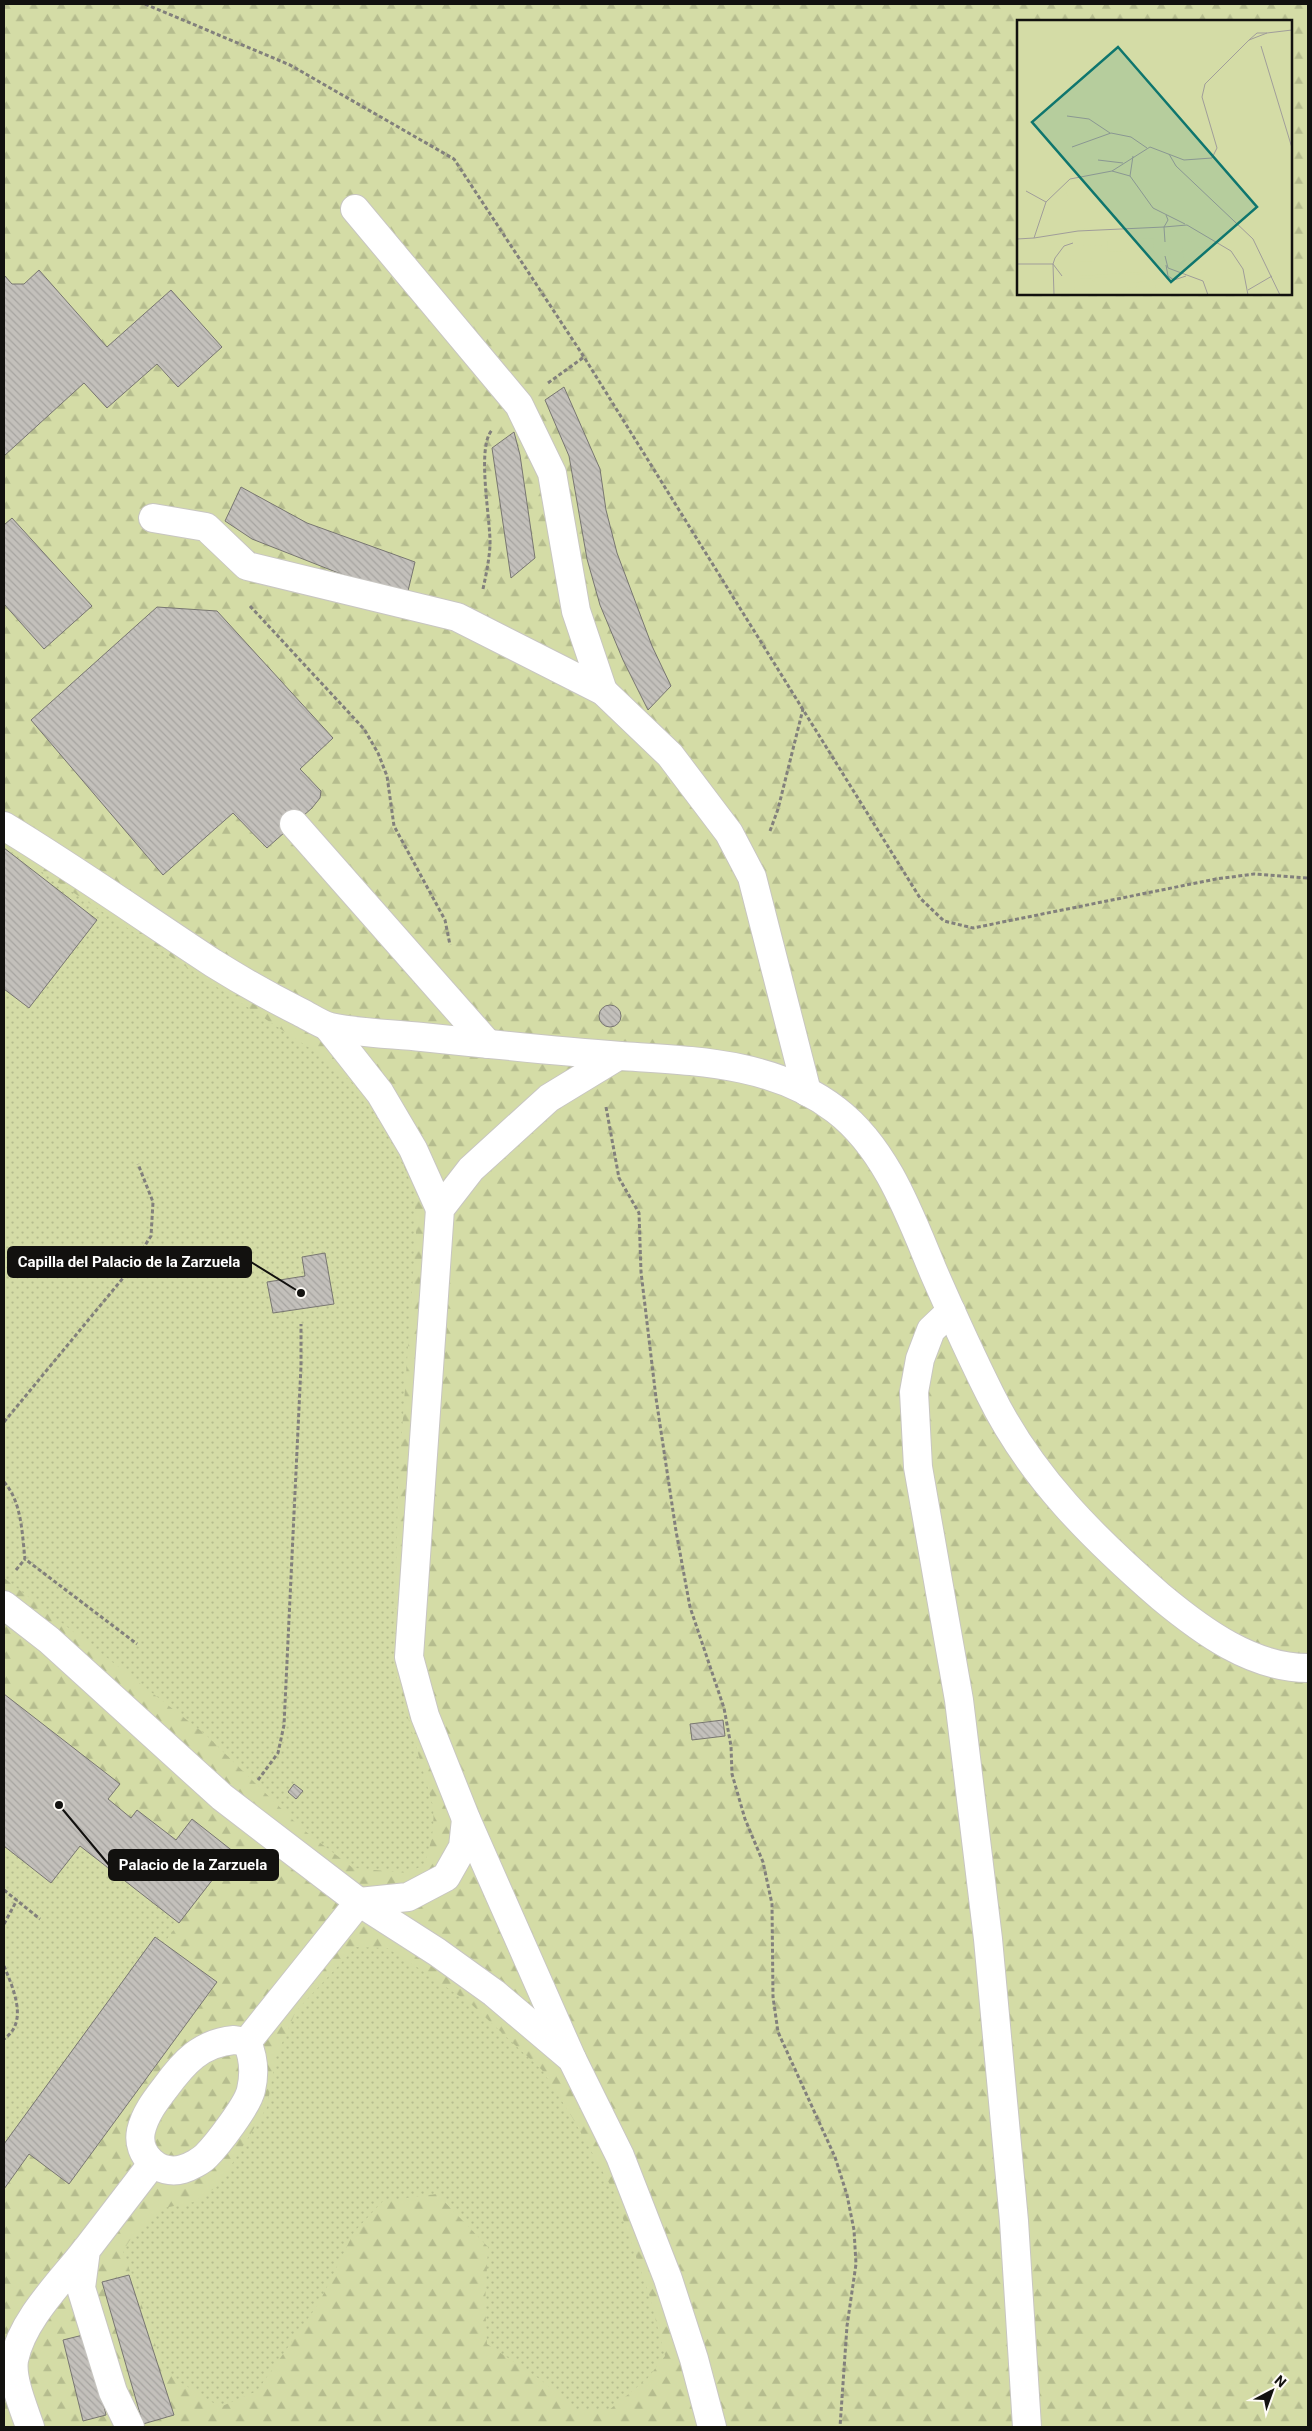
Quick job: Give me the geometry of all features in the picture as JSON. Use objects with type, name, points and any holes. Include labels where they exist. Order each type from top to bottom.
[{"type":"lane","points":[[355,209],[519,405],[552,473],[576,611],[604,691]]},
{"type":"lane","points":[[153,518],[206,527],[247,566],[457,617],[604,691],[670,755],[729,833],[752,876],[807,1092]]},
{"type":"lane","points":[[294,824],[488,1044]]},
{"type":"lane","points":[[4,826],[50,854],[252,989],[328,1026],[488,1044],[618,1056],[692,1060],[737,1066],[775,1078],[807,1092],[843,1116],[862,1135],[884,1166],[907,1209],[991,1397],[1015,1439],[1043,1479],[1099,1541],[1181,1613],[1220,1640],[1260,1661],[1296,1668],[1308,1668]]},
{"type":"lane","points":[[328,1026],[380,1093],[413,1149],[440,1209],[409,1657],[425,1716],[466,1819],[572,2059],[620,2156],[668,2279],[694,2359],[712,2427]]},
{"type":"lane","points":[[440,1209],[470,1169],[549,1098],[618,1056]]},
{"type":"lane","points":[[951,1311],[931,1330],[920,1359],[914,1392],[918,1467],[959,1700],[988,1939],[1014,2221],[1027,2427]]},
{"type":"lane","points":[[4,1605],[49,1640],[236,1808],[359,1902],[437,1952],[494,1992],[572,2059]]},
{"type":"lane","points":[[247,2042],[359,1902],[408,1898],[446,1877],[463,1846],[466,1819]]},
{"type":"lane","points":[[234,2040],[247,2042],[253,2055],[251,2092],[232,2123],[205,2158],[182,2170],[162,2170],[152,2164],[143,2151],[140,2132],[148,2112],[176,2073],[202,2047],[218,2041],[234,2040]]},
{"type":"lane","points":[[30,2427],[18,2393],[14,2361],[25,2327],[152,2164]]},
{"type":"lane","points":[[86,2250],[81,2288],[112,2392],[130,2427]]},
{"type":"path","points":[[145,4],[290,65],[454,159],[584,357],[920,898],[944,921],[972,928],[1216,878],[1254,874],[1308,878]]},
{"type":"path","points":[[472,625],[487,573],[490,548],[490,518],[484,454],[489,434],[519,405],[584,357]]},
{"type":"path","points":[[246,601],[364,729],[378,753],[387,776],[394,826],[445,920],[450,944],[449,964],[433,982]]},
{"type":"path","points":[[752,876],[778,810],[804,709]]},
{"type":"path","points":[[589,1074],[605,1102],[620,1178],[639,1213],[641,1272],[656,1398],[676,1532],[690,1607],[724,1708],[731,1746],[732,1774],[745,1819],[763,1862],[772,1904],[772,1997],[778,2032],[835,2158],[847,2195],[854,2230],[856,2264],[847,2326],[840,2427]]},
{"type":"path","points":[[4,1422],[128,1272],[150,1236],[153,1202],[138,1164]]},
{"type":"path","points":[[236,1808],[278,1753],[284,1725],[301,1376],[301,1324]]},
{"type":"path","points":[[4,1482],[16,1504],[22,1525],[25,1559],[136,1644]]},
{"type":"path","points":[[4,1890],[40,1919]]},
{"type":"path","points":[[4,1924],[17,1900]]},
{"type":"path","points":[[4,1966],[17,2000],[17,2017],[12,2034],[4,2039]]},
{"type":"green space","points":[[4,4],[1308,4],[1308,2427],[4,2427]]},
{"type":"green space","points":[[4,847],[311,1049],[359,1088],[395,1144],[414,1191],[416,1234],[398,1488],[394,1668],[433,1806],[433,1829],[424,1865],[407,1873],[353,1868],[301,1828],[205,1734],[4,1578],[4,989],[29,1008],[97,920]]},
{"type":"green space","points":[[4,1846],[51,1882],[80,1846],[179,1923],[164,1943],[154,1937],[4,2144]]},
{"type":"green space","points":[[356,1947],[387,1948],[420,1969],[471,2004],[542,2070],[572,2117],[613,2190],[649,2294],[665,2356],[647,2379],[609,2410],[575,2409],[541,2380],[487,2344],[485,2304],[488,2247],[437,2194],[383,2201],[354,2232],[319,2303],[257,2391],[220,2407],[180,2382],[163,2367],[123,2251],[135,2232],[164,2208],[194,2202],[219,2185],[267,2107],[276,2057],[296,2011]]},
{"type":"building","points":[[39,270],[107,347],[171,290],[222,347],[178,387],[157,364],[107,408],[84,383],[4,456],[4,275],[12,284],[24,284]]},
{"type":"building","points":[[564,387],[600,469],[606,510],[617,553],[652,646],[671,686],[648,710],[623,660],[600,605],[587,559],[569,456],[545,400]]},
{"type":"building","points":[[514,432],[520,455],[535,558],[511,578],[492,448]]},
{"type":"building","points":[[241,487],[307,523],[415,562],[407,595],[341,574],[252,539],[225,521]]},
{"type":"building","points":[[12,518],[92,606],[44,649],[4,604],[4,525]]},
{"type":"building","points":[[157,607],[217,611],[333,738],[300,769],[321,791],[320,798],[312,808],[267,848],[233,813],[163,875],[31,720]]},
{"type":"building","points":[[4,848],[97,920],[29,1008],[4,989]]},
{"type":"building","points":[[610,1005],[618,1008],[621,1016],[618,1024],[610,1027],[602,1024],[599,1016],[602,1008]]},
{"type":"building","points":[[325,1253],[334,1304],[273,1313],[267,1282],[305,1276],[302,1257]]},
{"type":"building","points":[[4,1694],[120,1784],[108,1799],[131,1818],[137,1810],[176,1840],[192,1819],[234,1852],[179,1923],[80,1846],[51,1883],[4,1846]]},
{"type":"building","points":[[723,1720],[725,1736],[692,1740],[690,1724]]},
{"type":"building","points":[[294,1784],[303,1791],[296,1799],[288,1792]]},
{"type":"building","points":[[155,1937],[217,1982],[69,2184],[29,2154],[4,2189],[4,2144]]},
{"type":"building","points":[[129,2275],[174,2415],[143,2424],[102,2282]]},
{"type":"building","points":[[87,2334],[106,2415],[83,2421],[63,2340]]},
{"type":"place","name":"Capilla del Palacio de la Zarzuela","points":[[301,1293]]},
{"type":"place","name":"Palacio de la Zarzuela","points":[[59,1805]]}]
